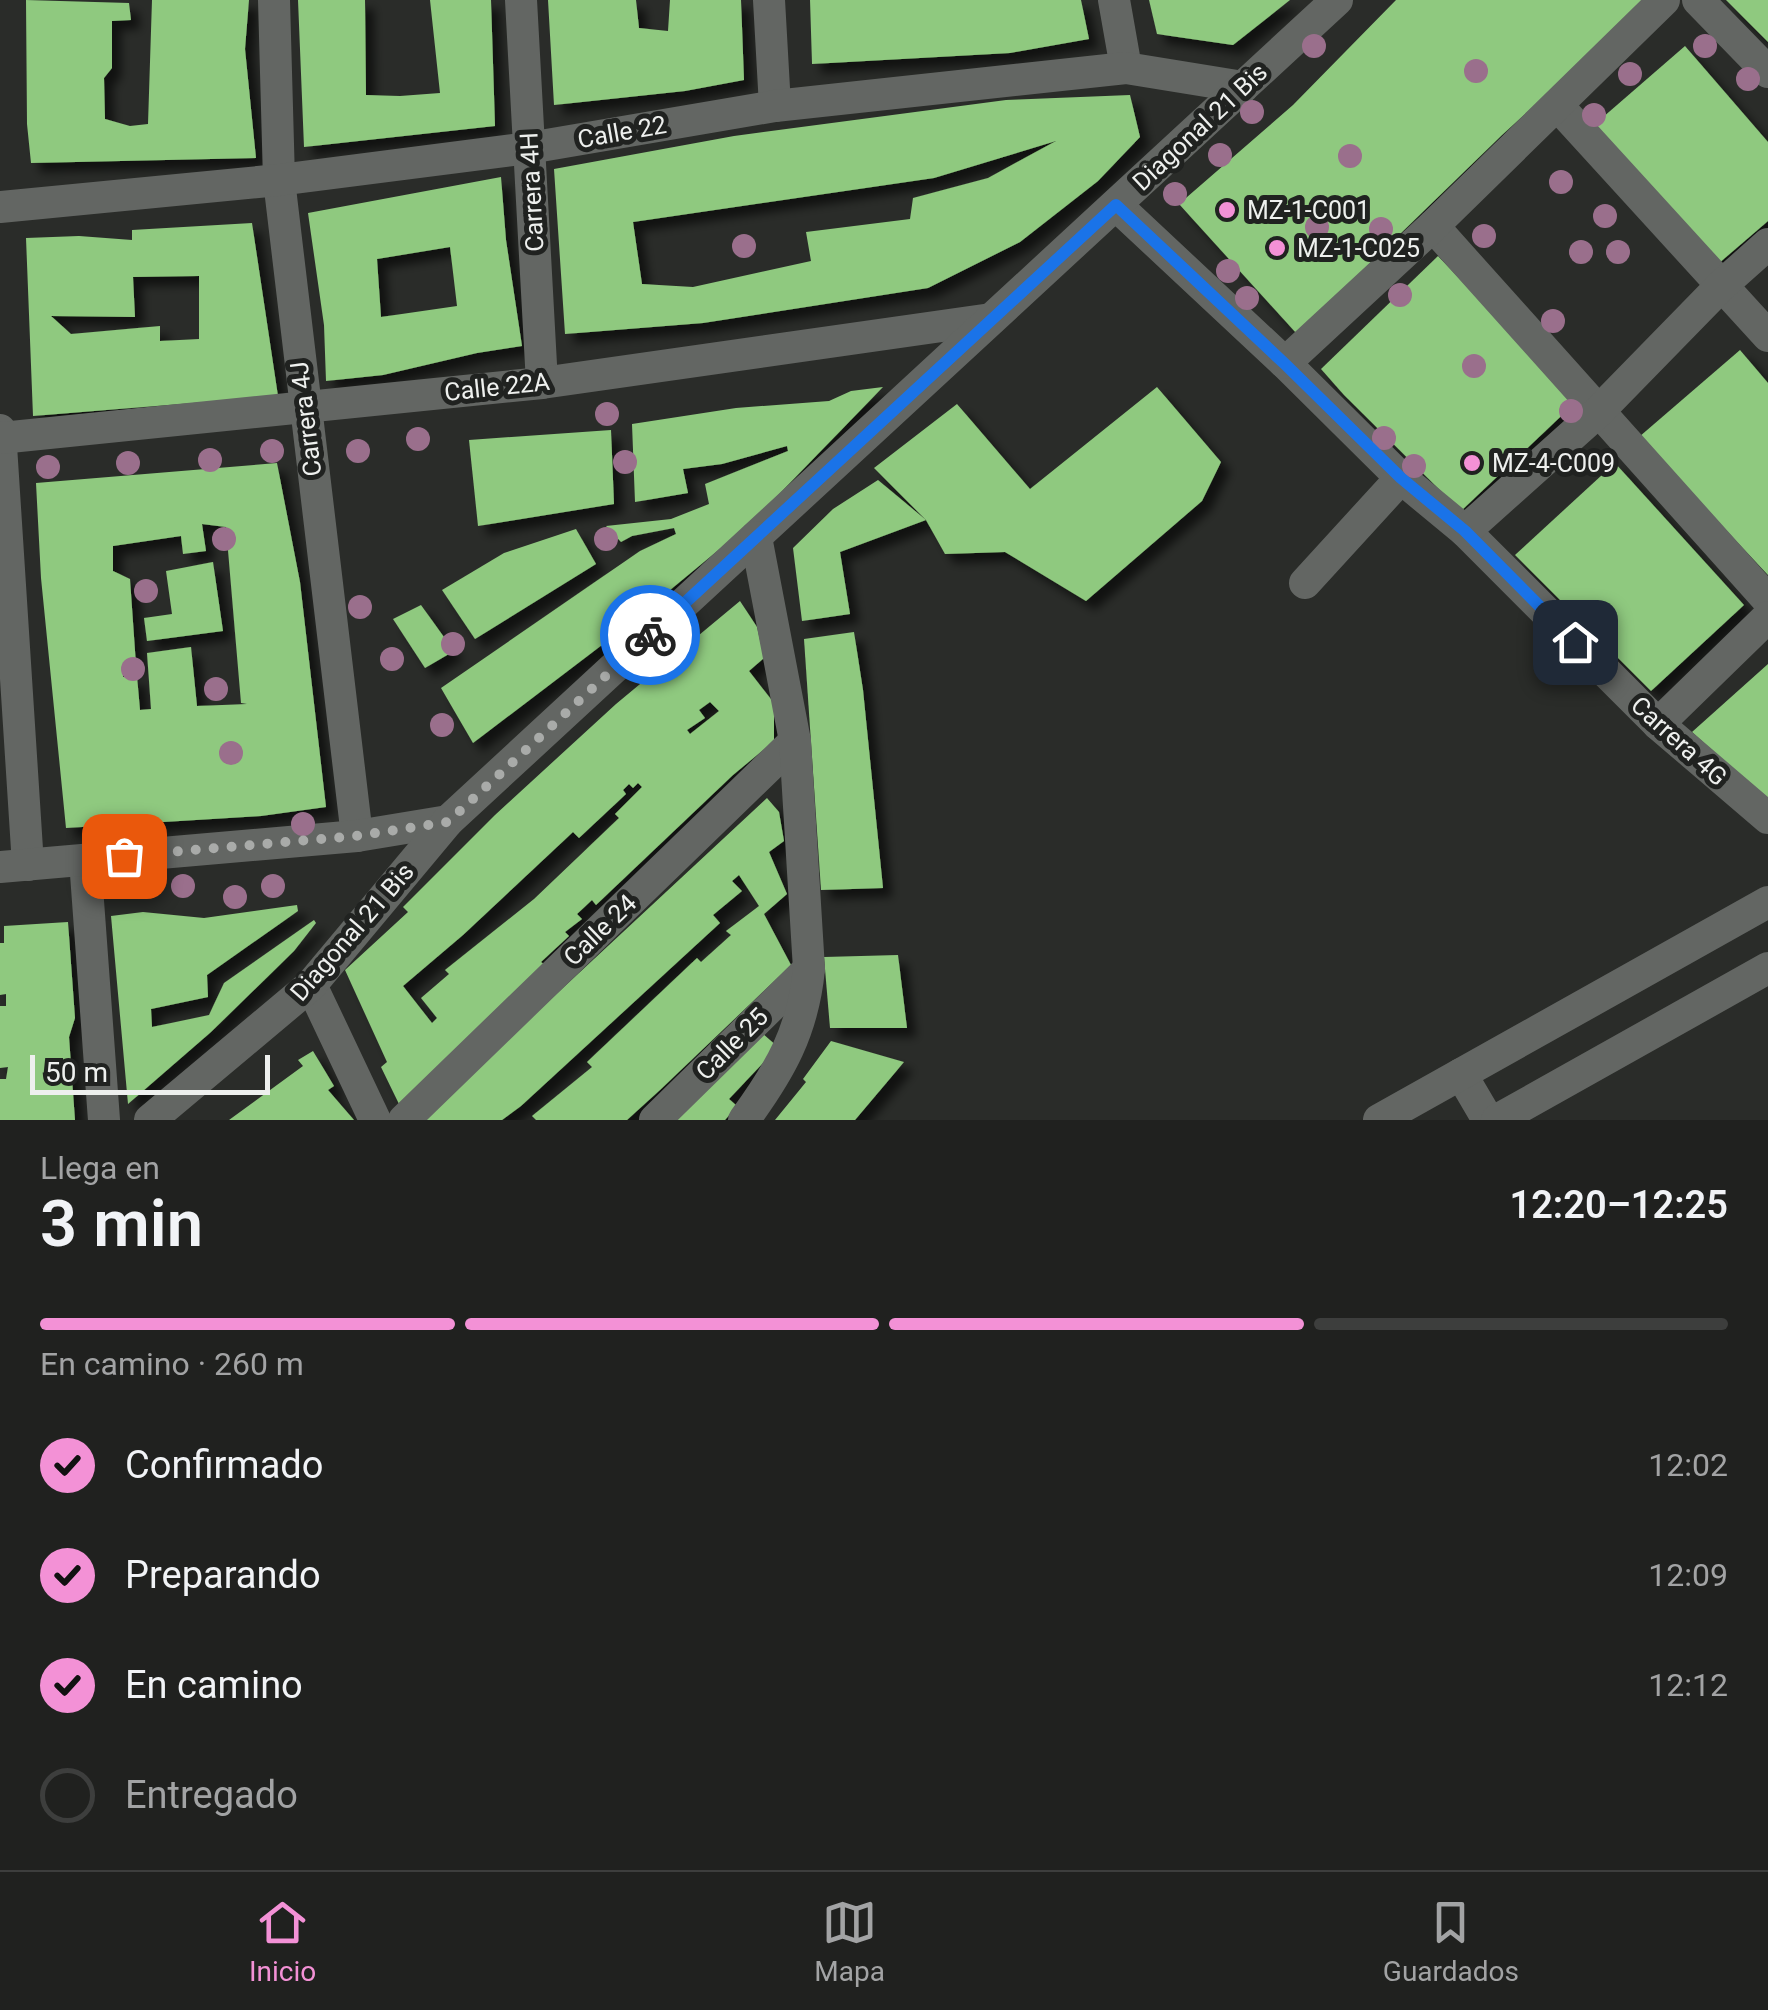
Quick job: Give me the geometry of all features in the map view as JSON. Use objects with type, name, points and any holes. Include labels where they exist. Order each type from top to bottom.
[{"type":"street","name":"Carrera 4J","points":[[274,0],[279,180],[356,836]]},
{"type":"street","name":"Carrera 4H","points":[[521,0],[542,383]]},
{"type":"street","points":[[769,0],[775,106]]},
{"type":"street","points":[[1114,0],[1126,68]]},
{"type":"street","name":"Diagonal 21 Bis","points":[[150,1120],[312,985],[448,822],[1337,0]]},
{"type":"street","points":[[1285,364],[1558,106],[1664,0]]},
{"type":"street","points":[[1698,0],[1768,72]]},
{"type":"street","name":"Calle 22","points":[[0,206],[279,180],[529,148],[775,106],[1126,68],[1243,87]]},
{"type":"street","points":[[1558,106],[1768,336]]},
{"type":"street","name":"Carrera 4G","points":[[1116,205],[1401,478],[1465,531],[1658,724],[1768,818]]},
{"type":"street","points":[[1433,226],[1768,600]]},
{"type":"street","points":[[1465,531],[1598,412],[1722,285],[1768,244]]},
{"type":"street","name":"Calle 22A","points":[[0,438],[542,383],[992,320]]},
{"type":"street","points":[[0,430],[14,866],[356,836],[448,822]]},
{"type":"street","points":[[1305,583],[1401,478]]},
{"type":"street","points":[[744,1120],[778,1075],[795,1037],[809,969],[795,741],[756,537]]},
{"type":"street","points":[[1658,724],[1768,616]]},
{"type":"street","name":"Calle 24","points":[[404,1120],[795,741]]},
{"type":"street","points":[[85,860],[104,1120]]},
{"type":"street","points":[[1379,1120],[1765,909]]},
{"type":"street","points":[[1497,1120],[1768,968]]},
{"type":"street","name":"Calle 25","points":[[655,1120],[809,969]]},
{"type":"street","points":[[312,985],[375,1120]]},
{"type":"street","points":[[1461,1074],[1488,1120]]},
{"type":"building","points":[[26,0],[129,3],[131,20],[112,21],[112,68],[104,78],[105,119],[130,126],[148,124],[152,0],[249,0],[245,49],[256,158],[31,163]]},
{"type":"building","points":[[298,0],[365,0],[366,95],[400,96],[440,93],[430,0],[491,0],[495,126],[304,147]]},
{"type":"building","points":[[548,0],[636,0],[639,28],[668,31],[670,0],[741,0],[744,80],[685,91],[554,105]]},
{"type":"building","points":[[810,0],[1081,0],[1089,39],[1010,53],[812,64]]},
{"type":"building","points":[[1149,0],[1290,0],[1233,45],[1157,34]]},
{"type":"building","points":[[1396,0],[1650,0],[1502,135],[1297,334],[1179,204],[1293,105]]},
{"type":"building","points":[[1726,0],[1768,0],[1768,42]]},
{"type":"building","points":[[1685,46],[1768,142],[1768,221],[1711,270],[1587,131]]},
{"type":"building","points":[[1130,95],[1140,137],[1098,181],[1020,242],[928,288],[703,323],[565,334],[554,169],[734,136],[1006,100]],"holes":[[[1056,141],[988,178],[913,198],[910,219],[806,232],[811,261],[693,287],[642,284],[633,222],[934,178]]]},
{"type":"building","points":[[501,177],[522,346],[383,375],[326,381],[324,325],[308,213]],"holes":[[[450,247],[457,306],[381,317],[377,259]]]},
{"type":"building","points":[[252,223],[278,396],[33,416],[26,238],[132,240],[132,230]],"holes":[[[199,276],[199,339],[160,341],[160,326],[71,334],[51,316],[135,317],[133,277]]]},
{"type":"building","points":[[1438,256],[1576,402],[1461,511],[1321,369]]},
{"type":"building","points":[[1740,350],[1768,383],[1768,575],[1639,437]]},
{"type":"building","points":[[883,387],[751,523],[623,629],[473,743],[441,688],[640,551],[676,534],[674,528],[621,542],[606,526],[671,519],[709,504],[705,484],[788,451],[787,446],[722,464],[683,469],[688,493],[635,502],[632,424],[736,408],[829,401],[851,391]]},
{"type":"building","points":[[1157,387],[1221,462],[1202,501],[1086,601],[1005,552],[945,554],[926,520],[874,468],[957,404],[1030,489]]},
{"type":"building","points":[[611,430],[614,504],[478,526],[469,440]]},
{"type":"building","points":[[277,463],[300,582],[326,807],[261,816],[66,828],[41,578],[36,483]],"holes":[[[202,524],[226,527],[241,703],[247,704],[197,706],[191,647],[147,653],[151,709],[140,710],[137,676],[123,677],[123,665],[136,665],[130,579],[113,571],[113,546],[181,536],[183,554],[206,551]]]},
{"type":"building","points":[[1615,463],[1744,605],[1651,691],[1515,555]]},
{"type":"building","points":[[878,480],[926,520],[840,552],[850,614],[802,621],[793,548],[833,509]]},
{"type":"building","points":[[576,529],[596,564],[475,639],[442,590],[504,553]]},
{"type":"building","points":[[213,562],[223,631],[147,641],[144,618],[172,614],[166,571]]},
{"type":"building","points":[[740,601],[757,627],[764,658],[749,671],[774,703],[774,741],[596,905],[592,900],[577,914],[582,919],[565,932],[569,936],[541,962],[545,965],[399,1104],[381,1067],[387,1062],[345,970],[408,912],[403,907],[495,815],[616,704]],"holes":[[[710,702],[719,711],[690,734],[687,730],[705,718],[699,710]],[[638,783],[642,787],[615,814],[619,818],[534,899],[445,970],[449,974],[421,998],[437,1018],[432,1023],[403,986],[573,832],[579,838],[626,794],[623,790],[629,784],[633,788]]]},
{"type":"building","points":[[421,605],[454,651],[425,668],[393,619]]},
{"type":"building","points":[[854,632],[883,888],[821,890],[804,639]]},
{"type":"building","points":[[1768,664],[1768,801],[1692,732]]},
{"type":"building","points":[[767,798],[779,812],[784,841],[769,852],[787,894],[764,914],[791,965],[660,1090],[627,1120],[536,1120],[532,1116],[592,1067],[587,1062],[697,958],[701,962],[731,935],[726,931],[759,906],[739,875],[732,881],[742,891],[713,915],[720,923],[521,1106],[502,1120],[421,1120]]},
{"type":"building","points":[[297,905],[298,911],[207,975],[208,997],[151,1009],[152,1027],[209,1015],[224,983],[314,920],[316,923],[294,951],[211,1032],[128,1104],[111,916],[143,912],[204,918]]},
{"type":"building","points":[[68,922],[75,1018],[69,1037],[75,1120],[0,1120],[0,1079],[6,1079],[8,1067],[0,1068],[0,1006],[6,1006],[6,994],[0,995],[0,943],[4,943],[4,926]]},
{"type":"building","points":[[898,955],[907,1028],[830,1028],[824,957]]},
{"type":"building","points":[[762,1033],[778,1047],[729,1099],[737,1106],[725,1120],[669,1120]]},
{"type":"building","points":[[831,1041],[904,1062],[855,1120],[775,1120],[806,1082],[803,1079]]},
{"type":"building","points":[[313,1051],[334,1086],[328,1090],[354,1120],[229,1120],[303,1066],[298,1060]]},
{"type":"way so far","points":[[124,856],[356,836],[448,822],[650,635]]},
{"type":"place","name":"MZ-1-C001","points":[[1227,210]]},
{"type":"place","name":"MZ-1-C025","points":[[1277,248]]},
{"type":"place","name":"MZ-4-C009","points":[[1472,463]]},
{"type":"route","points":[[650,635],[1116,205],[1401,478],[1465,531],[1575,642]]}]
